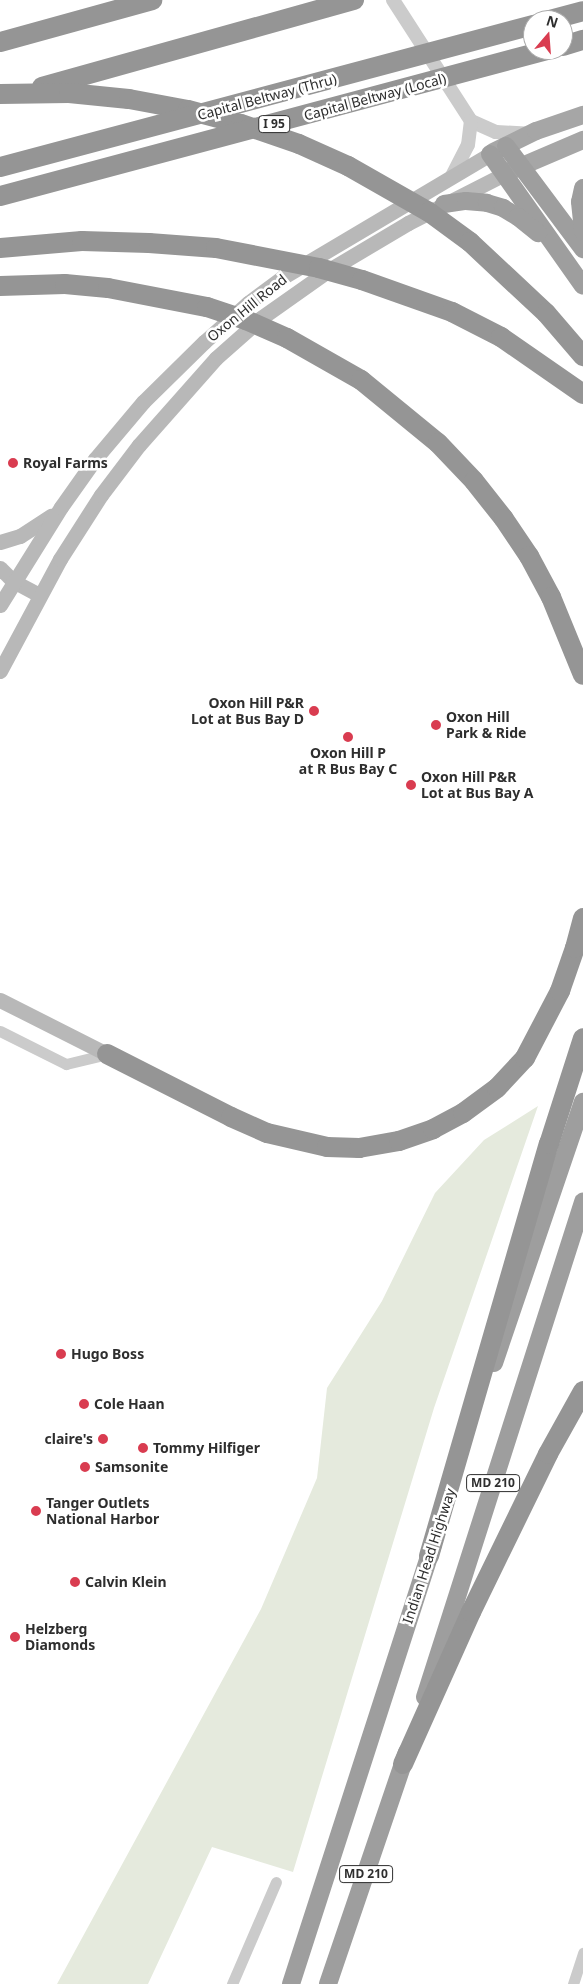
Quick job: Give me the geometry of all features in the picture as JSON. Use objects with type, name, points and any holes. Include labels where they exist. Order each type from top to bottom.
[{"type":"highway","points":[[0,42],[152,0]]},
{"type":"highway","points":[[0,98],[354,0]]},
{"type":"highway","name":"Capital Beltway (Thru)","points":[[0,167],[523,28]]},
{"type":"highway","name":"Capital Beltway (Local)","points":[[0,196],[523,56]]},
{"type":"highway","points":[[0,94],[69,93],[129,99],[188,110],[241,124],[299,144],[348,166],[429,212],[470,242],[504,271],[546,313],[583,356]]},
{"type":"highway","points":[[506,146],[583,250]]},
{"type":"highway","points":[[490,154],[583,286]]},
{"type":"highway","points":[[583,188],[580,202],[583,232]]},
{"type":"highway","points":[[444,204],[466,201],[487,203],[503,208],[530,226],[557,251]]},
{"type":"highway","points":[[0,248],[82,241],[216,248],[274,258],[362,280],[452,312],[501,337],[583,394]]},
{"type":"highway","points":[[0,286],[65,284],[108,288],[207,307],[246,320],[287,338],[361,380],[438,444],[474,481],[529,556],[551,597],[573,646],[583,674]]},
{"type":"highway","points":[[107,1054],[231,1117],[267,1133],[327,1147],[359,1148],[399,1141],[434,1129],[463,1113],[497,1088],[525,1058],[560,991],[583,918]]},
{"type":"highway","points":[[429,1556],[546,1154],[583,1038]]},
{"type":"highway","name":"Indian Head Highway","points":[[291,1984],[429,1556],[583,1102]]},
{"type":"highway","name":"MD 210","points":[[328,1984],[404,1764],[583,1202]]},
{"type":"highway","points":[[404,1764],[475,1604],[548,1454],[583,1391]]},
{"type":"main road","name":"Oxon Hill Road","points":[[0,605],[7,580],[115,433],[143,402],[238,312],[283,277],[490,154],[531,134],[583,115]]},
{"type":"main road","name":"Oxon Hill Road","points":[[0,671],[39,595],[83,521],[118,472],[162,418],[216,358],[250,327],[301,288],[377,241],[504,174],[541,156],[583,140]]},
{"type":"main road","points":[[0,542],[20,536],[40,525],[61,506]]},
{"type":"main road","points":[[0,568],[7,580],[39,595]]},
{"type":"main road","points":[[0,1000],[107,1054]]},
{"type":"street","points":[[393,0],[471,121],[468,146],[452,176]]},
{"type":"street","points":[[471,121],[496,132],[531,134]]},
{"type":"street","points":[[0,1031],[66,1064],[107,1054]]},
{"type":"street","points":[[232,1984],[276,1882]]},
{"type":"street","points":[[573,1984],[583,1953]]},
{"type":"shaded area","points":[[538,1106],[434,1408],[293,1872],[212,1847],[148,1984],[57,1984],[261,1609],[317,1478],[327,1388],[382,1301],[435,1193],[484,1140]]},
{"type":"place","name":"Royal Farms","points":[[13,463]]},
{"type":"place","name":"Oxon Hill P&R Lot at Bus Bay D","points":[[314,711]]},
{"type":"place","name":"Oxon Hill Park & Ride","points":[[436,725]]},
{"type":"place","name":"Oxon Hill P at R Bus Bay C","points":[[348,737]]},
{"type":"place","name":"Oxon Hill P&R Lot at Bus Bay A","points":[[411,785]]},
{"type":"place","name":"Hugo Boss","points":[[61,1354]]},
{"type":"place","name":"Cole Haan","points":[[84,1404]]},
{"type":"place","name":"claire's","points":[[103,1439]]},
{"type":"place","name":"Tommy Hilfiger","points":[[143,1448]]},
{"type":"place","name":"Samsonite","points":[[85,1467]]},
{"type":"place","name":"Tanger Outlets National Harbor","points":[[36,1511]]},
{"type":"place","name":"Calvin Klein","points":[[75,1582]]},
{"type":"place","name":"Helzberg Diamonds","points":[[15,1637]]}]
